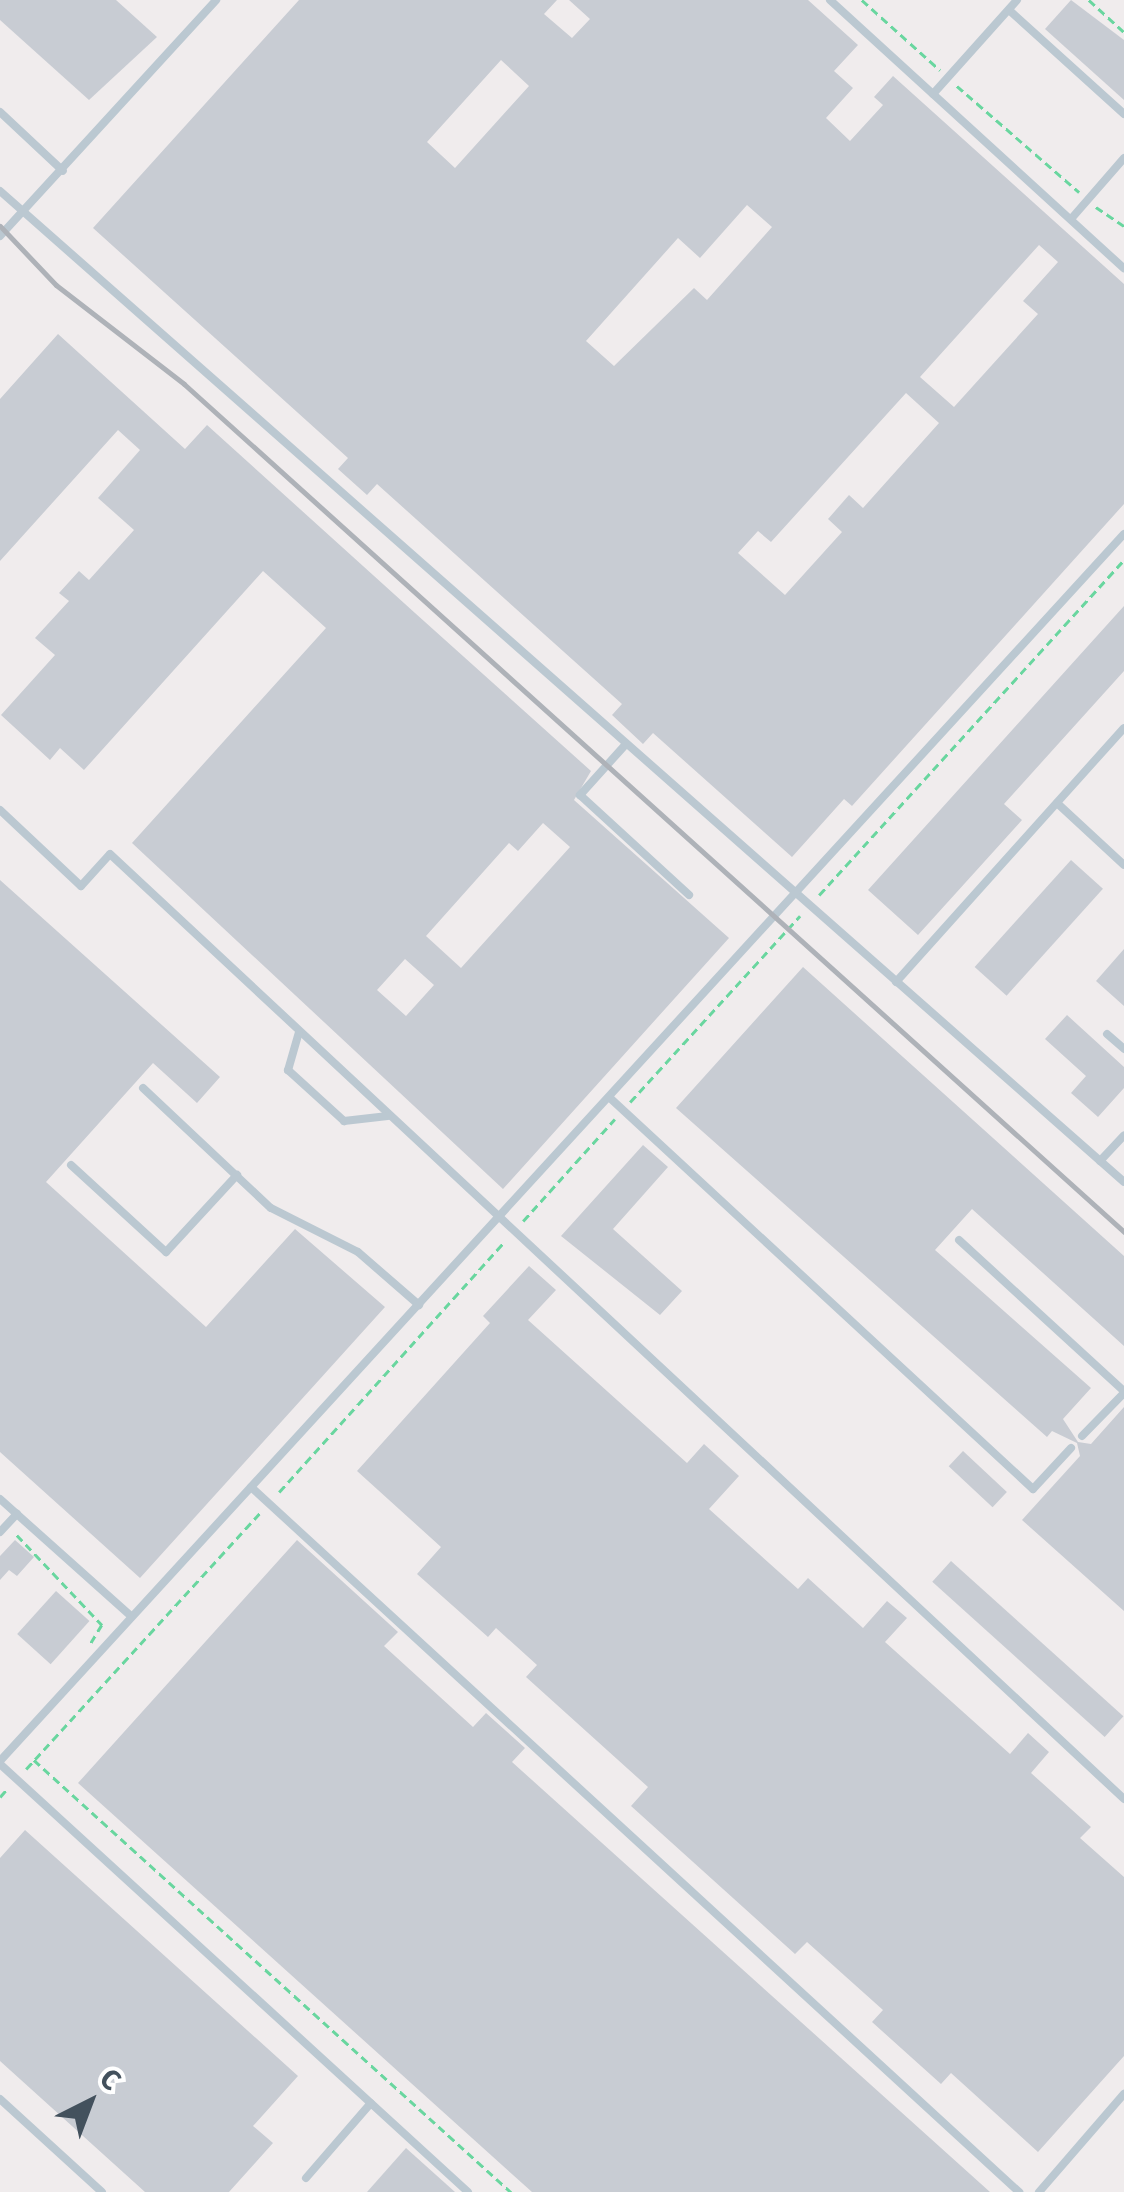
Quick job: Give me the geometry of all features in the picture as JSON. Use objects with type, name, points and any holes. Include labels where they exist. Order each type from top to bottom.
[{"type":"lane","points":[[0,236],[216,0]]},
{"type":"lane","points":[[830,0],[1124,268]]},
{"type":"lane","points":[[933,94],[1017,0]]},
{"type":"lane","points":[[1008,10],[1124,114]]},
{"type":"lane","points":[[0,112],[63,170]]},
{"type":"lane","points":[[1070,219],[1124,158]]},
{"type":"lane","points":[[0,192],[1124,1182]]},
{"type":"lane","points":[[468,2192],[17,1779],[0,1762],[4,1750],[798,895],[1124,534]]},
{"type":"lane","points":[[896,982],[1124,728]]},
{"type":"lane","points":[[626,744],[580,795],[689,895]]},
{"type":"lane","points":[[1057,803],[1124,864]]},
{"type":"lane","points":[[0,810],[81,886],[110,854],[1124,1800]]},
{"type":"lane","points":[[299,1032],[288,1070],[344,1121],[388,1116]]},
{"type":"lane","points":[[1108,1034],[1124,1049]]},
{"type":"lane","points":[[143,1088],[272,1208],[358,1252],[419,1305]]},
{"type":"lane","points":[[610,1098],[1033,1489],[1071,1448]]},
{"type":"lane","points":[[1100,1161],[1124,1135]]},
{"type":"lane","points":[[71,1166],[166,1252],[237,1175]]},
{"type":"lane","points":[[959,1240],[1124,1392],[1082,1436]]},
{"type":"lane","points":[[251,1487],[1019,2192]]},
{"type":"lane","points":[[0,1499],[131,1616]]},
{"type":"lane","points":[[3,1529],[17,1514]]},
{"type":"lane","points":[[1039,2192],[1124,2094]]},
{"type":"lane","points":[[0,2098],[102,2192]]},
{"type":"lane","points":[[306,2178],[371,2103]]},
{"type":"path","points":[[862,0],[1088,200],[1124,226]]},
{"type":"path","points":[[1089,0],[1124,32]]},
{"type":"path","points":[[17,1779],[1124,560]]},
{"type":"path","points":[[512,1233],[514,1248]]},
{"type":"path","points":[[3,1529],[102,1625],[87,1642],[116,1670]]},
{"type":"path","points":[[34,1760],[511,2192]]},
{"type":"building","points":[[0,0],[116,0],[157,37],[89,100],[0,20]]},
{"type":"building","points":[[299,0],[557,0],[544,14],[572,38],[590,19],[569,0],[808,0],[858,45],[834,71],[853,88],[826,118],[850,141],[883,105],[874,97],[893,76],[1124,284],[1124,504],[852,806],[844,799],[792,857],[653,733],[643,744],[612,715],[622,704],[377,484],[367,495],[338,469],[348,458],[93,228]],"holes":[[[501,60],[529,86],[455,168],[427,142]],[[747,205],[772,227],[707,300],[694,288],[614,366],[586,341],[678,238],[700,258]],[[1039,245],[1058,262],[1023,301],[1038,314],[954,407],[920,377]],[[906,393],[939,423],[863,508],[849,495],[828,519],[842,532],[785,595],[738,553],[758,531],[771,542]]]},
{"type":"building","points":[[1071,0],[1124,40],[1124,100],[1045,29]]},
{"type":"building","points":[[58,334],[185,449],[207,425],[591,771],[574,800],[729,938],[503,1189],[132,843],[326,628],[263,571],[84,770],[60,748],[50,760],[1,715],[55,655],[35,638],[69,601],[59,593],[79,571],[89,580],[134,530],[98,498],[140,450],[118,430],[0,561],[0,399]],"holes":[[[543,823],[570,847],[461,968],[426,936],[509,843],[518,851]],[[405,959],[434,985],[406,1016],[377,990]]]},
{"type":"building","points":[[1124,606],[1124,671],[1004,804],[1022,820],[918,935],[868,890]]},
{"type":"building","points":[[1071,860],[1103,889],[1007,996],[975,967]]},
{"type":"building","points":[[0,880],[220,1077],[197,1103],[153,1063],[46,1182],[206,1327],[295,1229],[385,1307],[140,1578],[0,1452]]},
{"type":"building","points":[[1124,949],[1124,1006],[1096,981]]},
{"type":"building","points":[[803,967],[1124,1256],[1124,1346],[972,1209],[935,1250],[1091,1388],[1063,1419],[1078,1442],[1091,1444],[1124,1407],[1124,1611],[1022,1520],[1080,1456],[1077,1443],[1052,1431],[1047,1437],[676,1108]]},
{"type":"building","points":[[1067,1015],[1124,1067],[1124,1088],[1098,1117],[1071,1093],[1086,1076],[1045,1039]]},
{"type":"building","points":[[643,1145],[668,1167],[613,1229],[682,1291],[660,1315],[561,1236]]},
{"type":"building","points":[[529,1266],[556,1290],[528,1320],[687,1463],[704,1444],[739,1476],[709,1509],[798,1589],[808,1578],[863,1628],[887,1601],[907,1618],[885,1642],[1010,1754],[1028,1733],[1049,1752],[1031,1773],[1091,1827],[1080,1838],[1124,1877],[1124,2056],[1038,2152],[951,2073],[941,2084],[872,2022],[883,2010],[807,1942],[795,1954],[631,1806],[648,1787],[526,1677],[537,1665],[496,1628],[488,1637],[417,1574],[441,1547],[357,1471],[490,1323],[483,1316]]},
{"type":"building","points":[[963,1451],[1007,1492],[993,1507],[949,1466]]},
{"type":"building","points":[[15,1540],[34,1557],[17,1576],[9,1570],[0,1580],[0,1556]]},
{"type":"building","points":[[297,1540],[398,1632],[384,1646],[473,1727],[486,1713],[525,1748],[512,1762],[990,2192],[532,2192],[78,1783]]},
{"type":"building","points":[[951,1561],[1123,1716],[1105,1737],[932,1582]]},
{"type":"building","points":[[56,1591],[89,1621],[51,1664],[17,1634]]},
{"type":"building","points":[[25,1830],[298,2076],[253,2126],[273,2143],[229,2192],[145,2192],[0,2061],[0,1858]]},
{"type":"building","points":[[406,2148],[455,2192],[367,2192]]},
{"type":"railway","points":[[0,226],[56,285],[184,384],[1124,1232]]}]
